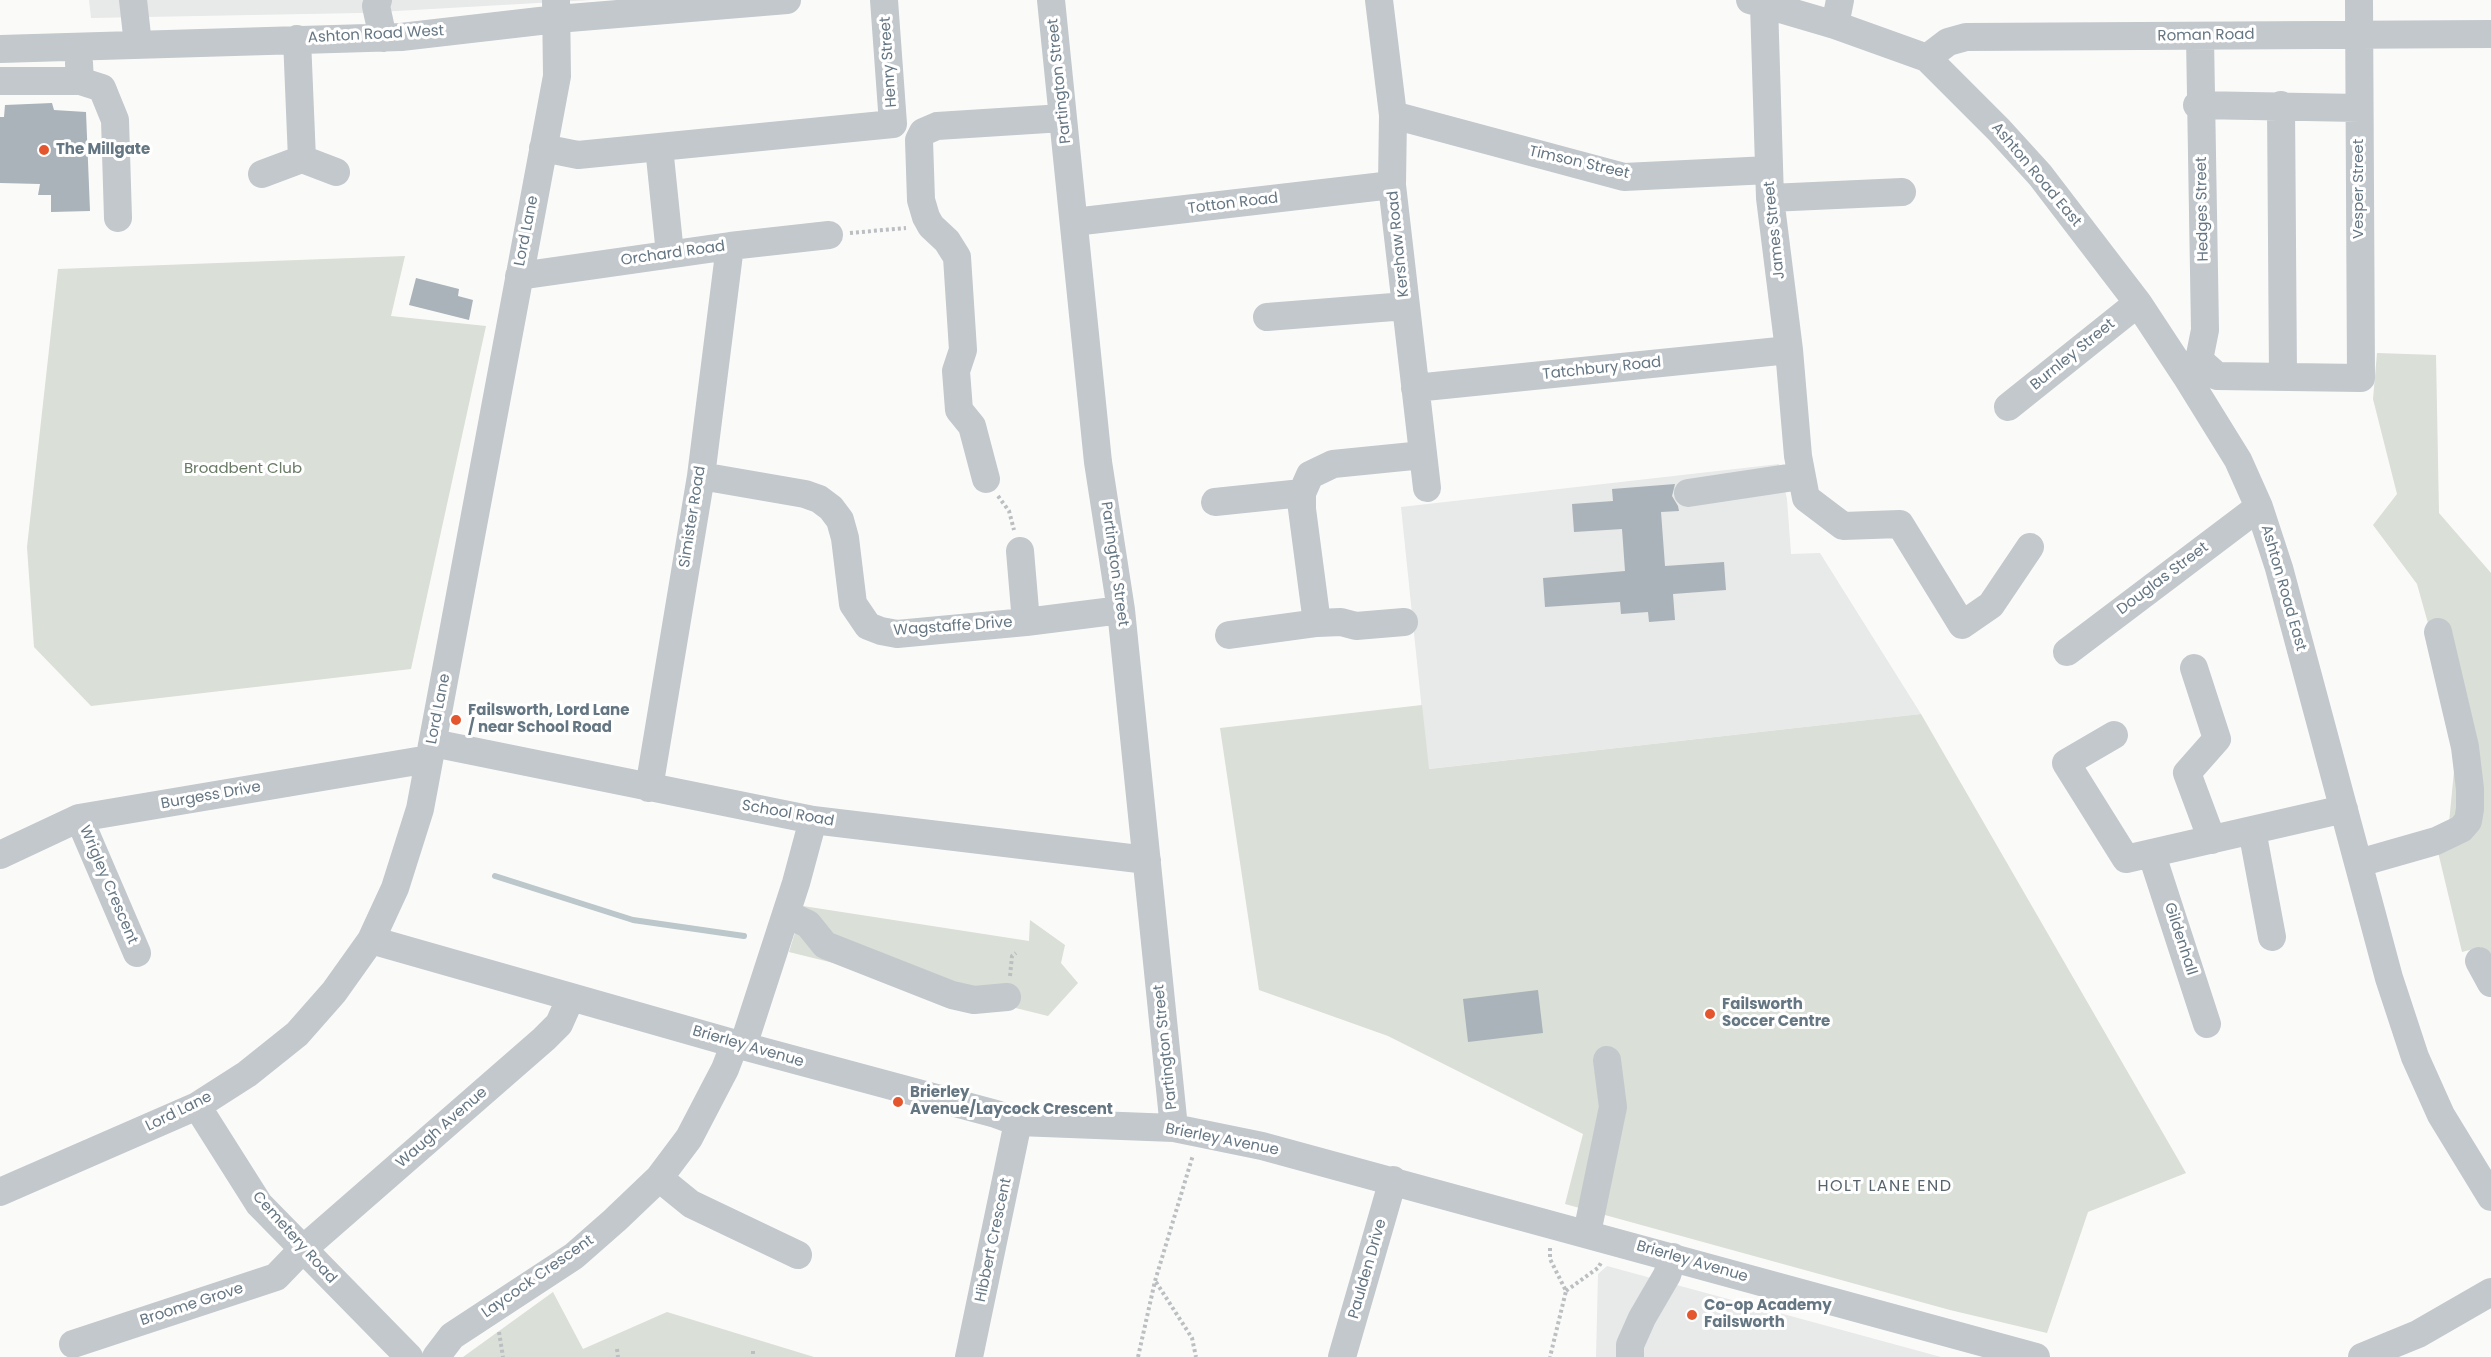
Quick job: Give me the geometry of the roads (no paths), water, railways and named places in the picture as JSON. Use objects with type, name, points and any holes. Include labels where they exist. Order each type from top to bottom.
[{"type":"street","points":[[133,0],[138,44]]},
{"type":"street","points":[[378,0],[376,6],[383,38]]},
{"type":"street","name":"Henry Street","points":[[659,147],[893,124],[884,0]]},
{"type":"street","name":"Partington Street","points":[[1051,0],[1098,462],[1121,610],[1147,860],[1187,1130]]},
{"type":"street","name":"Kershaw Road","points":[[1379,0],[1393,115],[1392,185],[1427,488]]},
{"type":"street","name":"Vesper Street","points":[[2283,376],[2361,378],[2358,108],[2361,34],[2359,0]]},
{"type":"street","name":"Ashton Road West","points":[[0,49],[383,38],[556,10],[774,1]]},
{"type":"street","points":[[1757,2],[1837,12],[1927,58]]},
{"type":"street","name":"James Street","points":[[1757,2],[1769,184],[1790,350],[1799,466],[1806,498],[1843,526],[1900,524],[1962,625],[1991,605],[2030,547]]},
{"type":"street","name":"Lord Lane","points":[[0,1192],[197,1106],[248,1074],[297,1034],[334,992],[371,940],[395,888],[420,809],[557,76],[556,10]]},
{"type":"street","name":"Roman Road","points":[[1927,58],[1948,42],[1966,37],[2491,34]]},
{"type":"street","name":"Hedges Street","points":[[2193,368],[2205,330],[2199,105],[2200,37]]},
{"type":"street","points":[[297,39],[302,159]]},
{"type":"street","points":[[79,46],[80,81]]},
{"type":"street","name":"Ashton Road East","points":[[1927,58],[2000,130],[2040,175],[2138,303],[2193,368],[2259,507],[2279,568],[2389,978],[2415,1057],[2441,1114],[2491,1197]]},
{"type":"street","points":[[0,81],[80,81],[102,88],[115,120],[118,218]]},
{"type":"street","points":[[2199,105],[2358,108]]},
{"type":"street","points":[[2193,368],[2217,376],[2283,376],[2281,105]]},
{"type":"street","name":"Timson Street","points":[[1393,115],[1624,177],[1902,192]]},
{"type":"street","points":[[986,479],[972,426],[959,410],[956,371],[963,350],[957,257],[948,241],[930,226],[921,200],[919,140],[923,132],[937,126],[1063,118]]},
{"type":"street","points":[[543,148],[578,155],[659,147],[670,254]]},
{"type":"street","points":[[262,174],[302,159],[336,172]]},
{"type":"street","name":"Totton Road","points":[[1074,222],[1392,185]]},
{"type":"street","name":"Orchard Road","points":[[519,276],[730,246],[829,235]]},
{"type":"street","name":"Simister Road","points":[[649,788],[700,476],[730,246]]},
{"type":"street","name":"Burnley Street","points":[[2008,407],[2138,303]]},
{"type":"street","points":[[1267,317],[1406,306]]},
{"type":"street","name":"Tatchbury Road","points":[[1415,388],[1790,350]]},
{"type":"street","points":[[1317,623],[1302,509],[1302,493],[1310,475],[1333,464],[1423,454]]},
{"type":"street","points":[[1688,493],[1799,466]]},
{"type":"street","name":"Wagstaffe Drive","points":[[700,476],[805,494],[819,499],[831,508],[840,520],[845,538],[853,604],[868,626],[897,634],[1026,622],[1121,610]]},
{"type":"street","points":[[1215,502],[1302,493]]},
{"type":"street","name":"Douglas Street","points":[[2067,652],[2259,507]]},
{"type":"street","points":[[1020,551],[1026,622]]},
{"type":"street","points":[[1229,635],[1317,623],[1341,622],[1356,626],[1404,622]]},
{"type":"street","points":[[2359,863],[2436,841],[2461,829],[2468,820],[2470,789],[2465,747],[2438,632]]},
{"type":"street","points":[[2194,668],[2217,739],[2187,773],[2212,840]]},
{"type":"street","points":[[2114,735],[2066,763],[2126,859],[2152,855],[2344,809]]},
{"type":"street","name":"School Road","points":[[431,751],[813,819],[1147,860]]},
{"type":"street","name":"Burgess Drive","points":[[0,855],[79,818],[431,751]]},
{"type":"street","name":"Wrigley Crescent","points":[[79,818],[137,952]]},
{"type":"street","name":"Laycock Crescent","points":[[436,1357],[452,1336],[574,1256],[659,1178],[689,1138],[739,1045],[786,914],[813,819]]},
{"type":"street","points":[[2252,830],[2272,937]]},
{"type":"street","name":"Gildenhall","points":[[2152,855],[2207,1024]]},
{"type":"street","points":[[786,914],[808,924],[825,945],[952,995],[974,999],[1007,997]]},
{"type":"street","name":"Brierley Avenue","points":[[371,940],[1018,1122],[1187,1130],[1262,1146],[1394,1180],[2036,1357]]},
{"type":"street","name":"Waugh Avenue","points":[[302,1250],[544,1039],[559,1024],[571,997]]},
{"type":"street","points":[[1587,1233],[1613,1107],[1607,1060]]},
{"type":"street","name":"Cemetery Road","points":[[197,1106],[259,1204],[409,1357]]},
{"type":"street","name":"Hibbert Crescent","points":[[969,1357],[1018,1122]]},
{"type":"street","points":[[659,1178],[691,1204],[798,1255]]},
{"type":"street","name":"Paulden Drive","points":[[1342,1357],[1394,1180]]},
{"type":"street","name":"Broome Grove","points":[[73,1344],[276,1277],[302,1250]]},
{"type":"street","points":[[1630,1357],[1630,1345],[1642,1318],[1667,1275],[1673,1257]]},
{"type":"street","points":[[2362,1357],[2418,1334],[2491,1292]]},
{"type":"waterway","points":[[495,876],[633,920],[744,936]]},
{"type":"place","name":"The Millgate","points":[[44,150]]},
{"type":"place","name":"Failsworth, Lord Lane / near School Road","points":[[456,720]]},
{"type":"place","name":"Failsworth Soccer Centre","points":[[1710,1014]]},
{"type":"place","name":"Brierley Avenue/Laycock Crescent","points":[[898,1102]]},
{"type":"place","name":"Co-op Academy Failsworth","points":[[1692,1315]]},
{"type":"district","name":"HOLT LANE END","points":[[1885,1187]]},
{"type":"park label","name":"Broadbent Club","points":[[243,469]]}]
